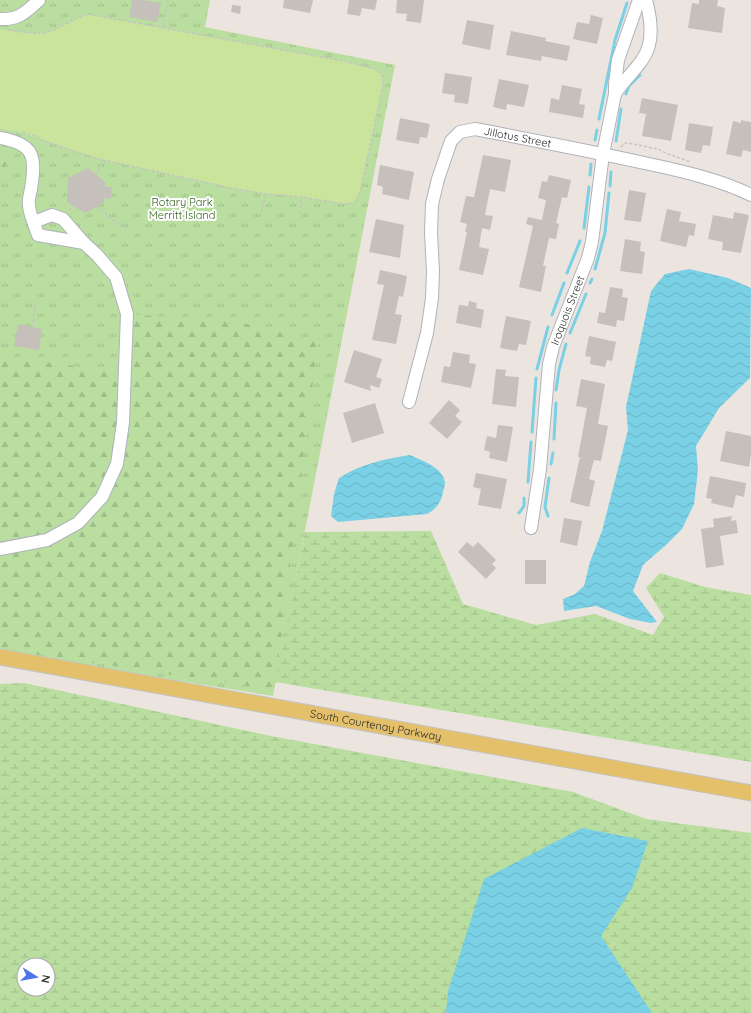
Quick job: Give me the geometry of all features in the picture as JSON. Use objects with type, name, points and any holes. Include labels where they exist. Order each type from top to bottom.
[{"type":"main road","name":"South Courtenay Parkway","points":[[0,657],[751,793]]},
{"type":"street","points":[[0,19],[14,19],[23,15],[39,0]]},
{"type":"street","name":"Iroquois Street","points":[[531,528],[540,469],[549,364],[553,347],[588,258],[592,242],[603,154],[615,94],[618,60],[639,0]]},
{"type":"street","name":"Iroquois Street","points":[[615,94],[622,83],[643,59],[648,47],[652,29],[650,13],[646,0]]},
{"type":"street","name":"Jillotus Street","points":[[409,402],[427,333],[432,298],[432,204],[438,179],[451,141],[460,132],[475,129],[603,154],[681,171],[751,195]]},
{"type":"street","points":[[0,138],[14,141],[25,146],[33,157],[34,171],[29,204],[38,235],[84,243]]},
{"type":"street","points":[[0,549],[47,540],[78,523],[102,497],[117,464],[123,423],[126,314],[116,277],[63,219],[52,214],[34,222]]},
{"type":"path","points":[[163,27],[168,0]]},
{"type":"path","points":[[7,30],[36,33],[50,32],[76,17],[88,14],[343,61],[374,69],[382,75],[383,86],[360,192],[355,202],[345,204],[231,188],[105,160],[73,151],[32,135],[17,131]]},
{"type":"path","points":[[63,219],[105,160]]},
{"type":"path","points":[[81,194],[125,229]]},
{"type":"path","points":[[261,212],[266,194]]},
{"type":"path","points":[[299,213],[302,197]]},
{"type":"path","points":[[32,327],[36,302]]},
{"type":"green space","name":"Rotary Park Merritt Island","points":[[0,0],[210,0],[205,27],[395,65],[273,696],[0,652]]},
{"type":"green space","points":[[88,14],[343,61],[375,69],[382,75],[383,86],[360,192],[355,202],[345,204],[231,188],[99,159],[17,131],[0,129],[0,30],[32,33],[51,31]]},
{"type":"green space","points":[[0,155],[7,157],[0,196]]},
{"type":"green space","points":[[127,314],[243,323],[318,342],[274,690],[0,649],[0,356],[125,373]]},
{"type":"green space","points":[[431,531],[463,604],[536,625],[595,614],[653,635],[664,617],[646,588],[660,573],[705,587],[751,595],[751,762],[275,682],[305,532]]},
{"type":"green space","points":[[24,683],[271,736],[573,792],[646,819],[751,833],[751,1013],[0,1013],[0,684]]},
{"type":"water","points":[[689,269],[728,278],[751,288],[750,378],[719,408],[696,446],[698,470],[694,504],[682,529],[643,565],[633,591],[657,622],[651,623],[630,619],[596,606],[564,611],[563,599],[575,594],[584,586],[590,562],[602,531],[628,430],[626,407],[651,291],[665,274]]},
{"type":"water","points":[[410,455],[431,465],[441,473],[444,478],[445,484],[442,496],[438,505],[433,510],[427,514],[338,522],[331,516],[334,494],[339,478],[364,466],[383,460]]},
{"type":"water","points":[[582,828],[648,841],[632,888],[601,936],[652,1013],[446,1013],[448,991],[484,879]]},
{"type":"building","points":[[132,0],[161,3],[157,22],[129,17]]},
{"type":"building","points":[[284,0],[313,0],[310,13],[283,8]]},
{"type":"building","points":[[349,0],[377,0],[375,10],[362,8],[360,16],[347,14]]},
{"type":"building","points":[[397,0],[424,0],[421,23],[406,21],[407,14],[396,13]]},
{"type":"building","points":[[699,0],[718,0],[717,6],[725,8],[722,33],[688,28],[692,3],[699,4]]},
{"type":"building","points":[[232,5],[241,6],[240,14],[231,12]]},
{"type":"building","points":[[591,15],[603,18],[597,44],[573,39],[577,22],[589,24]]},
{"type":"building","points":[[467,20],[494,25],[490,50],[462,44]]},
{"type":"building","points":[[511,31],[546,38],[545,41],[570,46],[567,61],[542,56],[541,61],[506,55]]},
{"type":"building","points":[[445,73],[472,77],[468,104],[454,102],[455,95],[442,93]]},
{"type":"building","points":[[499,79],[529,85],[524,107],[507,104],[506,110],[493,107]]},
{"type":"building","points":[[562,85],[582,89],[579,104],[585,105],[583,118],[549,112],[551,98],[559,100]]},
{"type":"building","points":[[642,98],[678,105],[671,141],[642,136],[646,114],[639,113]]},
{"type":"building","points":[[400,118],[430,124],[427,138],[420,137],[419,144],[396,140]]},
{"type":"building","points":[[741,120],[751,122],[751,152],[743,150],[741,157],[726,154],[733,121],[741,123]]},
{"type":"building","points":[[689,123],[713,127],[710,146],[703,145],[701,153],[685,150]]},
{"type":"building","points":[[483,155],[511,160],[505,192],[490,189],[485,215],[493,216],[490,230],[482,228],[479,247],[489,249],[483,275],[459,270],[467,232],[465,232],[467,224],[460,222],[466,196],[474,197]]},
{"type":"building","points":[[380,165],[414,172],[409,200],[382,194],[383,187],[377,185]]},
{"type":"building","points":[[88,168],[105,182],[105,187],[112,187],[111,199],[104,198],[104,203],[85,213],[67,202],[68,178]]},
{"type":"building","points":[[549,175],[571,180],[567,198],[562,197],[556,223],[559,224],[556,239],[549,238],[543,266],[546,266],[541,292],[519,287],[533,226],[526,224],[528,217],[542,220],[546,200],[538,198],[542,181],[547,182]]},
{"type":"building","points":[[629,190],[646,193],[641,222],[624,220]]},
{"type":"building","points":[[667,209],[681,212],[679,221],[696,224],[694,236],[689,235],[686,247],[660,241]]},
{"type":"building","points":[[734,212],[749,215],[741,253],[722,250],[723,242],[708,239],[713,215],[733,219]]},
{"type":"building","points":[[376,219],[404,225],[400,258],[369,252]]},
{"type":"building","points":[[625,239],[641,242],[640,251],[645,252],[642,274],[620,271]]},
{"type":"building","points":[[380,270],[407,276],[403,297],[399,296],[395,314],[402,315],[396,344],[372,340],[384,285],[377,284]]},
{"type":"building","points":[[610,287],[623,289],[622,297],[628,298],[624,321],[617,320],[616,327],[597,323],[599,312],[605,313]]},
{"type":"building","points":[[469,301],[477,303],[476,308],[484,310],[481,328],[456,323],[459,305],[468,306]]},
{"type":"building","points":[[506,316],[531,321],[526,345],[519,344],[517,351],[500,348]]},
{"type":"building","points":[[18,324],[42,329],[39,350],[14,346]]},
{"type":"building","points":[[589,336],[616,342],[612,361],[607,360],[605,367],[590,364],[591,357],[585,356]]},
{"type":"building","points":[[354,350],[382,359],[376,377],[382,379],[379,388],[370,385],[371,391],[344,382]]},
{"type":"building","points":[[453,352],[470,355],[469,363],[476,364],[471,388],[441,382],[444,366],[450,367]]},
{"type":"building","points":[[496,369],[506,370],[505,376],[519,377],[516,407],[492,404]]},
{"type":"building","points":[[581,379],[605,384],[598,424],[608,426],[601,461],[594,460],[589,479],[595,481],[589,507],[570,502],[580,457],[578,457],[587,408],[576,406]]},
{"type":"building","points":[[449,400],[460,410],[455,416],[462,422],[447,439],[429,423]]},
{"type":"building","points":[[375,403],[384,433],[352,443],[343,413]]},
{"type":"building","points":[[498,425],[513,427],[507,462],[489,458],[490,452],[484,450],[487,436],[496,438]]},
{"type":"building","points":[[726,431],[751,436],[751,455],[749,467],[720,461]]},
{"type":"building","points":[[476,473],[507,479],[501,509],[478,505],[481,489],[473,487]]},
{"type":"building","points":[[710,476],[746,483],[744,497],[736,495],[733,508],[711,503],[712,499],[706,498]]},
{"type":"building","points":[[732,516],[731,521],[736,520],[738,533],[720,536],[724,565],[706,568],[701,529],[714,527],[713,519]]},
{"type":"building","points":[[564,518],[582,521],[577,546],[560,542]]},
{"type":"building","points":[[467,542],[473,547],[478,542],[496,560],[492,564],[496,568],[486,579],[458,552]]},
{"type":"building","points":[[525,560],[546,560],[546,584],[525,584]]},
{"type":"waterway","points":[[599,119],[615,40],[627,3]]},
{"type":"waterway","points":[[626,94],[629,86],[640,75]]},
{"type":"waterway","points":[[616,141],[621,109]]},
{"type":"waterway","points":[[595,140],[597,130]]},
{"type":"waterway","points":[[590,175],[591,164]]},
{"type":"waterway","points":[[610,186],[611,172]]},
{"type":"waterway","points":[[584,228],[589,187]]},
{"type":"waterway","points":[[595,269],[605,233],[609,193]]},
{"type":"waterway","points":[[567,273],[580,241]]},
{"type":"waterway","points":[[590,283],[592,279]]},
{"type":"waterway","points":[[552,315],[564,283]]},
{"type":"waterway","points":[[570,333],[586,294]]},
{"type":"waterway","points":[[537,369],[548,327]]},
{"type":"waterway","points":[[556,390],[559,370],[566,344]]},
{"type":"waterway","points":[[532,432],[536,378]]},
{"type":"waterway","points":[[554,439],[556,403]]},
{"type":"waterway","points":[[528,482],[531,442]]},
{"type":"waterway","points":[[551,464],[553,453]]},
{"type":"waterway","points":[[548,516],[545,507],[549,478]]},
{"type":"waterway","points":[[519,513],[524,506],[524,498]]}]
